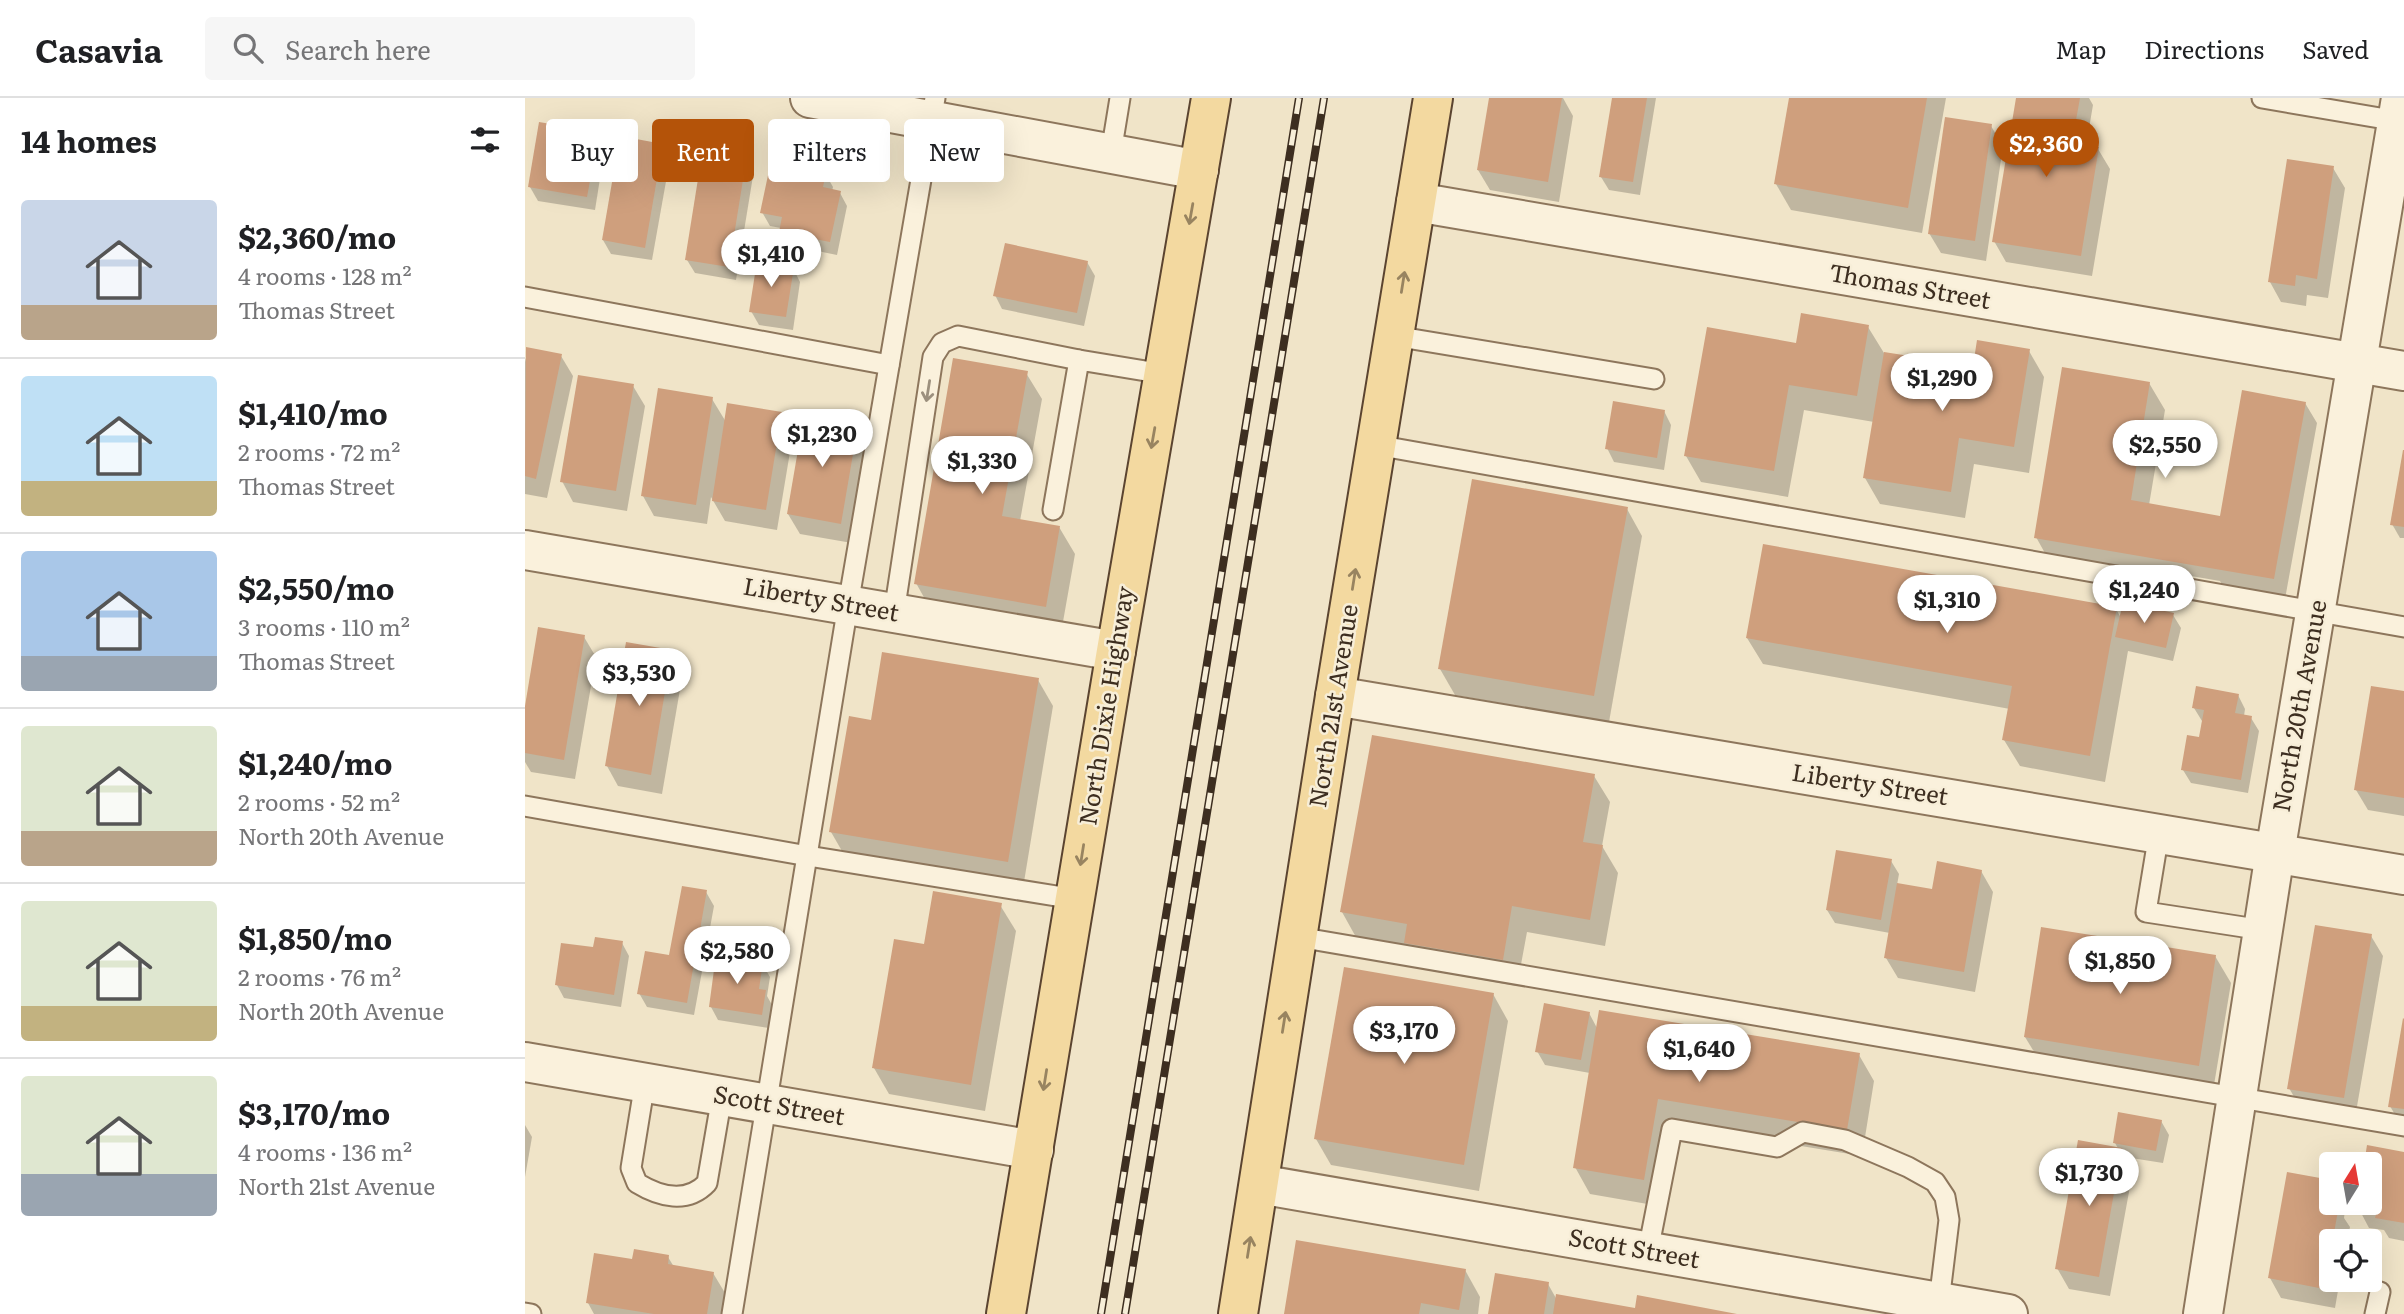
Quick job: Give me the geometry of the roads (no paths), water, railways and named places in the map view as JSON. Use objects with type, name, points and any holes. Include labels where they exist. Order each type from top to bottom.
[{"type":"main road","name":"North Dixie Highway","points":[[1006,1314],[1211,98]]},
{"type":"main road","name":"North 21st Avenue","points":[[1238,1314],[1433,98]]},
{"type":"street","points":[[810,98],[933,109],[1111,153],[1199,170]]},
{"type":"street","name":"North 20th Avenue","points":[[2203,1314],[2275,853],[2401,114]]},
{"type":"street","name":"Thomas Street","points":[[1416,202],[2404,372]]},
{"type":"street","name":"Liberty Street","points":[[525,550],[1116,650]]},
{"type":"street","name":"Liberty Street","points":[[1335,696],[2404,875]]},
{"type":"street","name":"Scott Street","points":[[525,1062],[1034,1150]]},
{"type":"street","name":"Scott Street","points":[[1259,1184],[2008,1314]]},
{"type":"lane","points":[[1111,153],[1120,98]]},
{"type":"lane","points":[[2262,98],[2401,114]]},
{"type":"lane","points":[[732,1314],[848,605],[933,109]]},
{"type":"lane","points":[[525,297],[889,365]]},
{"type":"lane","points":[[894,613],[933,357],[942,343],[958,336],[1164,374]]},
{"type":"lane","points":[[1394,337],[1654,379]]},
{"type":"lane","points":[[1053,510],[1079,360]]},
{"type":"lane","points":[[1376,445],[2404,627]]},
{"type":"lane","points":[[525,806],[807,856],[1075,898]]},
{"type":"lane","points":[[2159,833],[2146,912],[2263,930]]},
{"type":"lane","points":[[1297,937],[2404,1126]]},
{"type":"lane","points":[[645,1082],[631,1168],[637,1183],[652,1192],[684,1198],[698,1193],[707,1184],[722,1096]]},
{"type":"lane","points":[[1648,1251],[1672,1129],[1777,1147],[1803,1132],[1845,1140],[1908,1167],[1935,1182],[1945,1198],[1949,1220],[1939,1302]]},
{"type":"lane","points":[[2375,1314],[2380,1293]]},
{"type":"lane","points":[[525,1313],[531,1314]]},
{"type":"railway","points":[[1101,1314],[1299,98]]},
{"type":"railway","points":[[1125,1314],[1324,98]]}]
